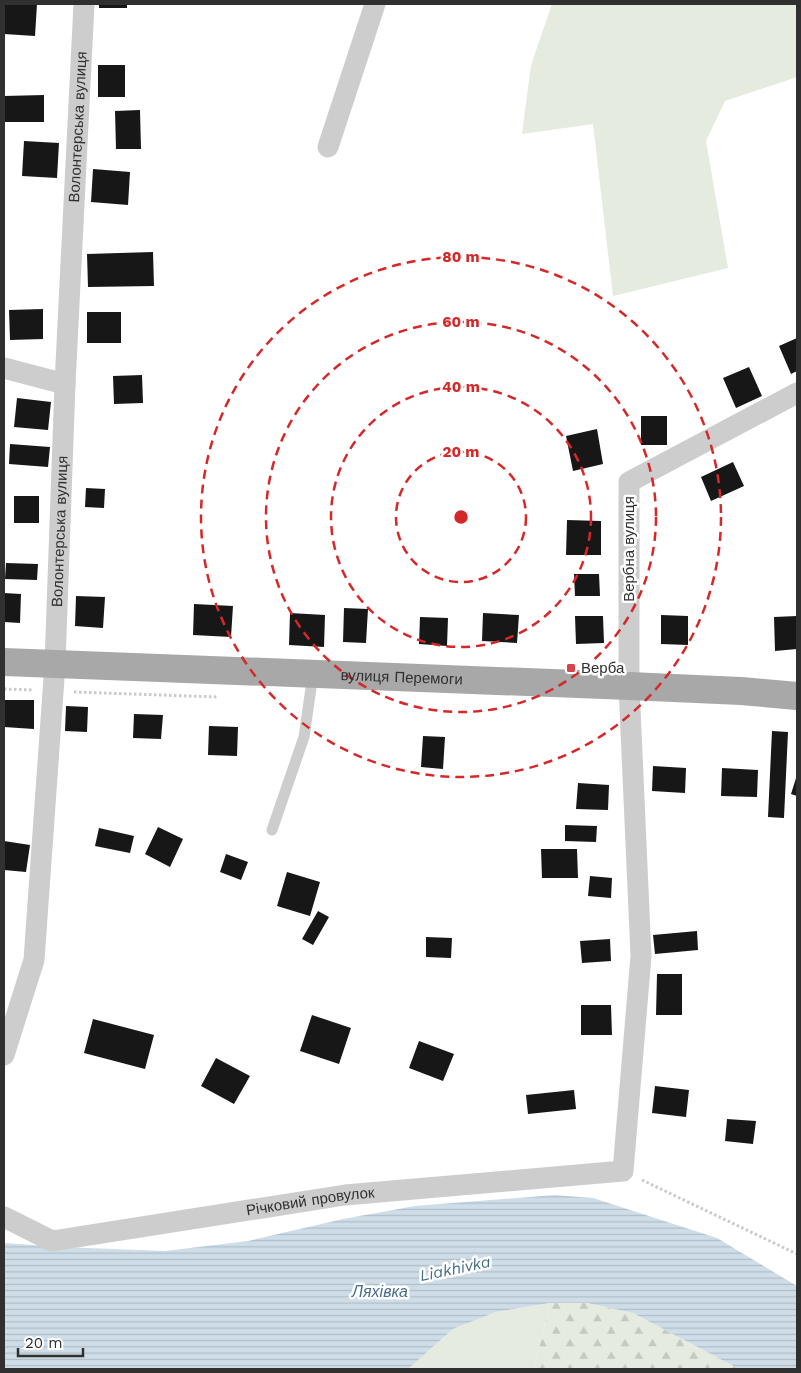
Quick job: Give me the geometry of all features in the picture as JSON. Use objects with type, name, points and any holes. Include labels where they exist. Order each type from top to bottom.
[{"type":"main road","name":"вулиця Перемоги","points":[[4,662],[629,686],[740,691],[797,696]]},
{"type":"street","name":"Волонтерська вулиця","points":[[4,1055],[34,960],[55,664],[65,384],[84,4]]},
{"type":"street","points":[[328,147],[375,4]]},
{"type":"street","points":[[4,368],[65,384]]},
{"type":"street","name":"Вербна вулиця","points":[[629,686],[629,482],[797,393]]},
{"type":"street","points":[[623,1170],[640,956],[629,686]]},
{"type":"street","name":"Річковий провулок","points":[[4,1217],[52,1240],[345,1195],[623,1170]]},
{"type":"lane","points":[[272,830],[304,737],[313,674]]},
{"type":"path","points":[[623,1170],[797,1254]]},
{"type":"green space","points":[[552,4],[797,4],[797,77],[725,101],[706,141],[728,268],[613,296],[593,124],[522,134],[531,65]]},
{"type":"green space","points":[[550,1303],[534,1369],[408,1369],[453,1329],[496,1312]]},
{"type":"green space","points":[[550,1303],[587,1303],[633,1313],[739,1369],[534,1369]]},
{"type":"water","name":"Ляхівка","points":[[555,1195],[593,1198],[717,1238],[797,1286],[797,1369],[739,1369],[633,1313],[587,1303],[550,1303],[496,1312],[453,1329],[408,1369],[4,1369],[4,1243],[165,1251],[248,1241],[343,1219],[415,1206]]},
{"type":"building","points":[[4,4],[37,4],[35,36],[4,34]]},
{"type":"building","points":[[99,4],[127,4],[127,8],[99,8]]},
{"type":"building","points":[[98,65],[125,65],[125,97],[98,97]]},
{"type":"building","points":[[44,95],[44,122],[4,122],[4,96]]},
{"type":"building","points":[[140,110],[141,149],[116,149],[115,111]]},
{"type":"building","points":[[24,141],[59,143],[57,178],[22,176]]},
{"type":"building","points":[[93,169],[130,172],[128,205],[91,202]]},
{"type":"building","points":[[153,252],[154,286],[88,287],[87,254]]},
{"type":"building","points":[[43,309],[43,339],[10,340],[9,310]]},
{"type":"building","points":[[87,312],[121,312],[121,343],[87,343]]},
{"type":"building","points":[[797,338],[797,371],[791,374],[779,346]]},
{"type":"building","points":[[749,367],[762,396],[736,408],[723,378]]},
{"type":"building","points":[[142,375],[143,403],[114,404],[113,376]]},
{"type":"building","points":[[17,398],[51,402],[48,430],[14,427]]},
{"type":"building","points":[[641,416],[667,416],[667,445],[641,445]]},
{"type":"building","points":[[597,429],[603,464],[573,471],[566,436]]},
{"type":"building","points":[[10,444],[50,447],[48,467],[9,464]]},
{"type":"building","points":[[733,462],[744,486],[711,501],[701,477]]},
{"type":"building","points":[[86,488],[105,489],[104,508],[85,507]]},
{"type":"building","points":[[14,496],[39,496],[39,523],[14,523]]},
{"type":"building","points":[[567,520],[601,521],[601,555],[566,555]]},
{"type":"building","points":[[6,563],[38,564],[37,580],[5,579]]},
{"type":"building","points":[[574,574],[599,574],[600,596],[575,596]]},
{"type":"building","points":[[4,593],[21,594],[20,623],[4,622]]},
{"type":"building","points":[[76,596],[105,597],[103,628],[75,626]]},
{"type":"building","points":[[194,604],[233,606],[231,637],[193,635]]},
{"type":"building","points":[[344,608],[368,609],[366,643],[343,642]]},
{"type":"building","points":[[290,613],[325,615],[324,647],[289,645]]},
{"type":"building","points":[[483,613],[519,615],[517,643],[482,641]]},
{"type":"building","points":[[661,615],[688,616],[688,645],[661,644]]},
{"type":"building","points":[[575,616],[603,616],[604,643],[576,644]]},
{"type":"building","points":[[797,616],[797,649],[775,651],[774,617]]},
{"type":"building","points":[[420,617],[448,618],[447,646],[419,644]]},
{"type":"building","points":[[4,700],[34,700],[34,729],[4,727]]},
{"type":"building","points":[[66,706],[88,707],[87,732],[65,731]]},
{"type":"building","points":[[134,714],[163,715],[161,739],[133,738]]},
{"type":"building","points":[[209,726],[238,727],[237,756],[208,755]]},
{"type":"building","points":[[772,731],[788,732],[784,818],[768,817]]},
{"type":"building","points":[[423,736],[445,737],[443,769],[421,767]]},
{"type":"building","points":[[653,766],[686,768],[685,793],[652,791]]},
{"type":"building","points":[[722,768],[758,770],[757,797],[721,796]]},
{"type":"building","points":[[797,775],[797,796],[791,794]]},
{"type":"building","points":[[578,783],[609,785],[608,810],[576,809]]},
{"type":"building","points":[[565,825],[597,826],[596,842],[565,841]]},
{"type":"building","points":[[158,827],[183,839],[170,867],[145,854]]},
{"type":"building","points":[[99,828],[134,836],[130,853],[95,846]]},
{"type":"building","points":[[4,841],[30,845],[26,872],[4,870]]},
{"type":"building","points":[[541,849],[577,849],[578,878],[542,878]]},
{"type":"building","points":[[226,854],[248,862],[241,880],[220,872]]},
{"type":"building","points":[[287,872],[320,882],[310,916],[277,906]]},
{"type":"building","points":[[590,876],[612,878],[611,898],[588,896]]},
{"type":"building","points":[[318,911],[329,917],[313,945],[302,939]]},
{"type":"building","points":[[697,931],[698,950],[655,954],[653,935]]},
{"type":"building","points":[[426,937],[452,938],[451,958],[426,957]]},
{"type":"building","points":[[610,939],[611,961],[582,963],[580,941]]},
{"type":"building","points":[[657,974],[682,974],[682,1015],[656,1015]]},
{"type":"building","points":[[581,1005],[611,1005],[612,1035],[581,1035]]},
{"type":"building","points":[[312,1015],[351,1028],[339,1064],[300,1051]]},
{"type":"building","points":[[93,1019],[154,1035],[145,1069],[84,1053]]},
{"type":"building","points":[[419,1041],[454,1054],[443,1081],[409,1068]]},
{"type":"building","points":[[216,1058],[250,1076],[234,1104],[201,1086]]},
{"type":"building","points":[[655,1086],[689,1090],[686,1117],[652,1113]]},
{"type":"building","points":[[574,1090],[576,1109],[528,1114],[526,1095]]},
{"type":"building","points":[[727,1119],[756,1121],[753,1144],[725,1141]]},
{"type":"place","name":"Верба","points":[[571,668]]},
{"type":"water label","name":"Liakhivka","points":[[455,1268]]}]
